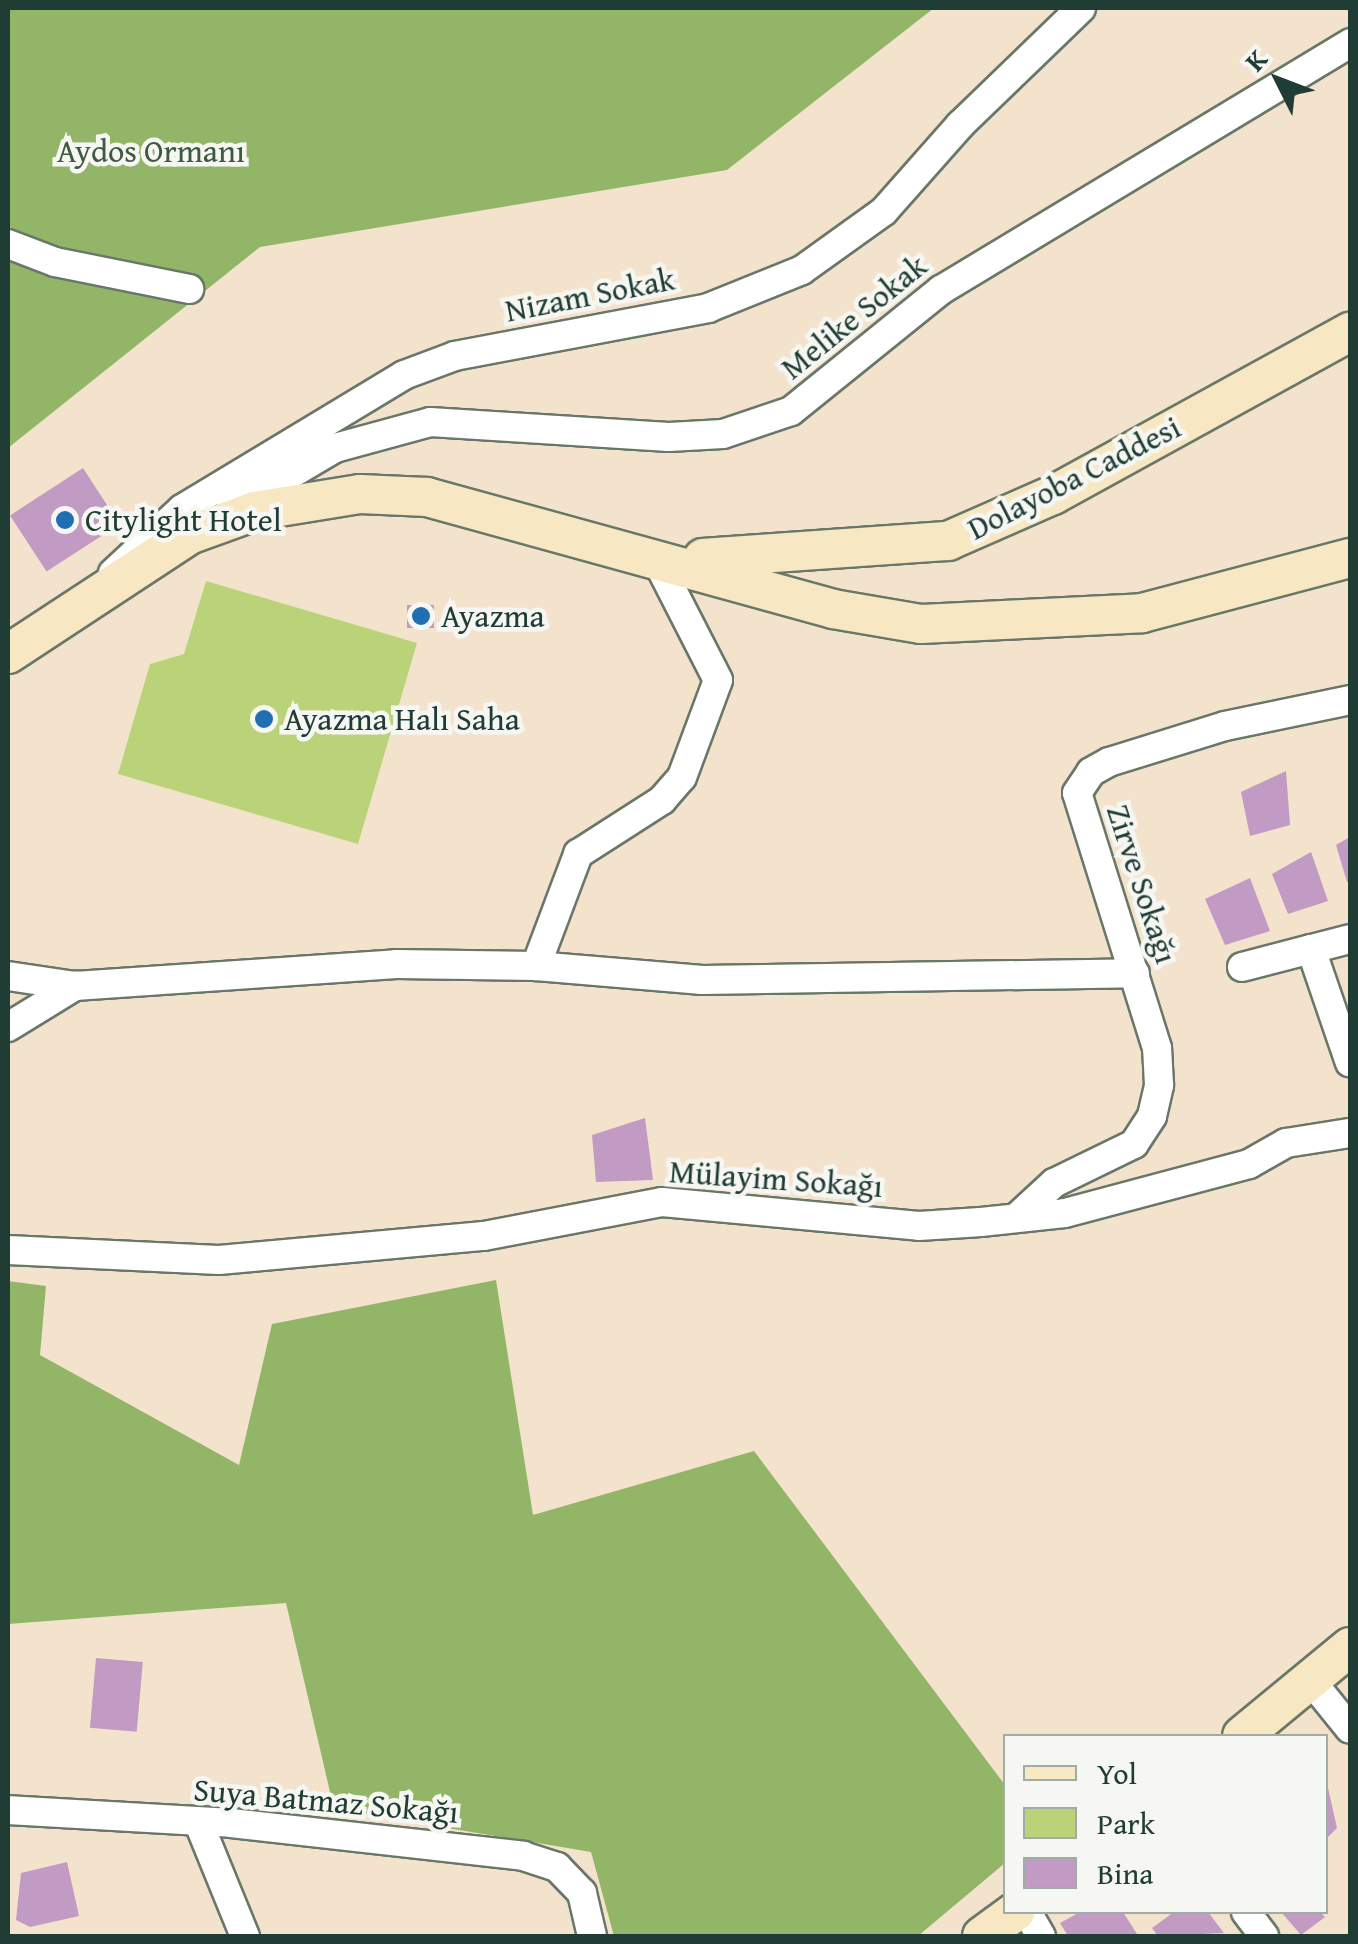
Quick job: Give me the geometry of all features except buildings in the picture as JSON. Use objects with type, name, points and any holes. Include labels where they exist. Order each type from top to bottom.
[{"type":"street","name":"Nizam Sokak","points":[[82,608],[182,509],[404,375],[455,356],[708,308],[818,260],[884,211],[960,125],[1081,8]]},
{"type":"street","name":"Melike Sokak","points":[[189,535],[293,468],[392,428],[469,421],[600,436],[669,437],[723,434],[792,412],[941,290],[1350,43]]},
{"type":"street","points":[[8,244],[54,262],[189,289]]},
{"type":"street","name":"Dolayoba Caddesi","points":[[656,559],[948,541],[1053,495],[1350,332]]},
{"type":"street","points":[[8,654],[189,535],[302,500],[388,492],[656,559],[833,610],[922,624],[1142,612],[1350,558]]},
{"type":"street","points":[[536,966],[578,854],[662,800],[682,778],[718,680],[656,559]]},
{"type":"street","name":"Zirve Sokağı","points":[[1016,1218],[1054,1182],[1134,1144],[1152,1116],[1157,1048],[1080,807],[1077,793],[1090,772],[1225,726],[1350,700]]},
{"type":"street","points":[[1242,966],[1350,939]]},
{"type":"street","points":[[1310,948],[1350,1063]]},
{"type":"street","points":[[8,976],[75,986],[396,964],[536,966],[702,980],[1135,973]]},
{"type":"street","points":[[8,1027],[75,986]]},
{"type":"street","name":"Mülayim Sokağı","points":[[8,1250],[219,1260],[484,1236],[662,1202],[918,1226],[1016,1218],[1065,1213],[1249,1164],[1286,1143],[1350,1133]]},
{"type":"street","points":[[1245,1734],[1350,1648]]},
{"type":"street","points":[[1312,1682],[1350,1728]]},
{"type":"street","name":"Suya Batmaz Sokağı","points":[[8,1810],[200,1826],[231,1823],[523,1856],[557,1867],[582,1893],[592,1936]]},
{"type":"street","points":[[200,1826],[245,1936]]},
{"type":"street","points":[[982,1936],[1012,1914]]},
{"type":"street","points":[[1028,1914],[1042,1936]]},
{"type":"street","points":[[1248,1914],[1264,1936]]},
{"type":"green space","name":"Aydos Ormanı","points":[[8,8],[934,8],[727,170],[260,247],[8,448]]},
{"type":"green space","name":"Ayazma Halı Saha","points":[[206,581],[417,643],[358,844],[118,774],[150,664],[184,654]]},
{"type":"green space","points":[[496,1280],[533,1515],[754,1451],[1003,1782],[1003,1865],[918,1936],[614,1936],[591,1852],[334,1809],[286,1603],[8,1624],[8,1281],[46,1286],[40,1355],[239,1465],[272,1324]]},
{"type":"place","name":"Citylight Hotel","points":[[65,520]]},
{"type":"place","name":"Ayazma","points":[[421,616]]},
{"type":"place","name":"Ayazma Halı Saha","points":[[264,719]]}]
